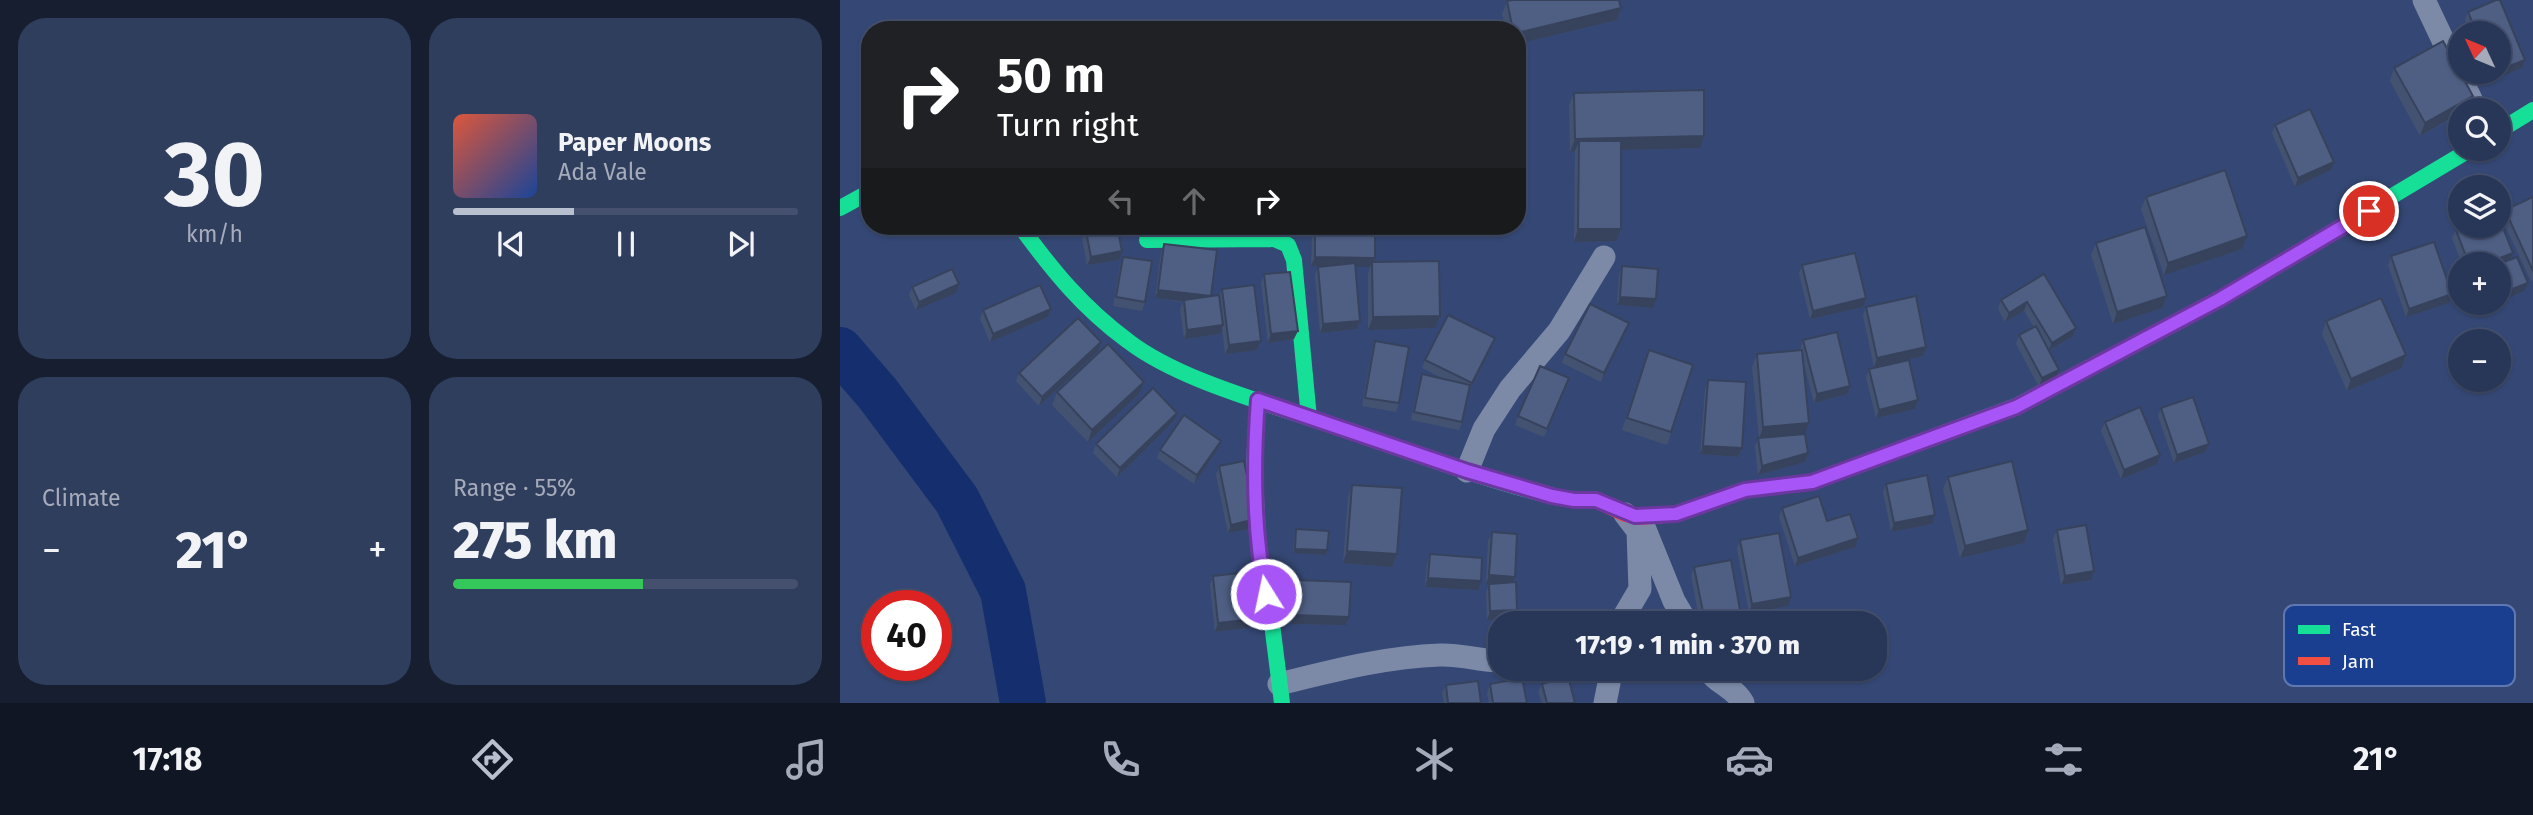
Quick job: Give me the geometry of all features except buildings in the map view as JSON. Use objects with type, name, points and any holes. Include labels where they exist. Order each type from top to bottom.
[{"type":"main road","points":[[2511,124],[2533,110]]},
{"type":"main road","points":[[1027,235],[1055,274],[1073,293],[1129,342],[1175,369],[1308,418],[1552,496],[1596,500],[1632,515],[1676,514],[1745,490],[1812,482],[2016,407],[2220,299],[2451,161]]},
{"type":"main road","points":[[840,208],[861,197]]},
{"type":"main road","points":[[1147,240],[1274,239],[1288,245],[1294,260],[1308,418]]},
{"type":"main road","points":[[1258,400],[1254,463],[1259,552],[1271,616],[1280,694]]},
{"type":"street","points":[[2424,0],[2470,98]]},
{"type":"street","points":[[1467,471],[1484,429],[1510,389],[1559,331],[1604,257]]},
{"type":"street","points":[[1627,611],[1640,589],[1638,531],[1632,515]]},
{"type":"street","points":[[1632,515],[1680,611]]},
{"type":"street","points":[[1280,694],[1364,663],[1443,655],[1488,660]]},
{"type":"street","points":[[1605,703],[1609,681]]},
{"type":"street","points":[[1720,681],[1738,694],[1742,703]]},
{"type":"waterway","points":[[840,350],[878,394],[957,500],[1003,591],[1023,703]]},
{"type":"traffic: fast","points":[[2511,124],[2533,110]]},
{"type":"traffic: fast","points":[[1906,447],[2016,406],[2220,299],[2451,161]]},
{"type":"traffic: fast","points":[[840,208],[861,197]]},
{"type":"traffic: fast","points":[[1027,235],[1057,273],[1097,315],[1128,341],[1173,368],[1227,390],[1443,464],[1555,497]]},
{"type":"traffic: fast","points":[[1147,240],[1274,239],[1288,245],[1294,260],[1309,418]]},
{"type":"traffic: fast","points":[[1258,400],[1254,463],[1259,552],[1271,616],[1282,703]]},
{"type":"traffic: jam","points":[[1555,497],[1596,500],[1625,514],[1640,517],[1676,514],[1745,490],[1813,482],[1906,447]]},
{"type":"route","points":[[1266,594],[1259,552],[1254,463],[1258,400],[1467,471],[1552,496],[1596,500],[1625,514],[1640,517],[1676,514],[1745,490],[1812,482],[2016,407],[2220,299],[2369,211]]}]
